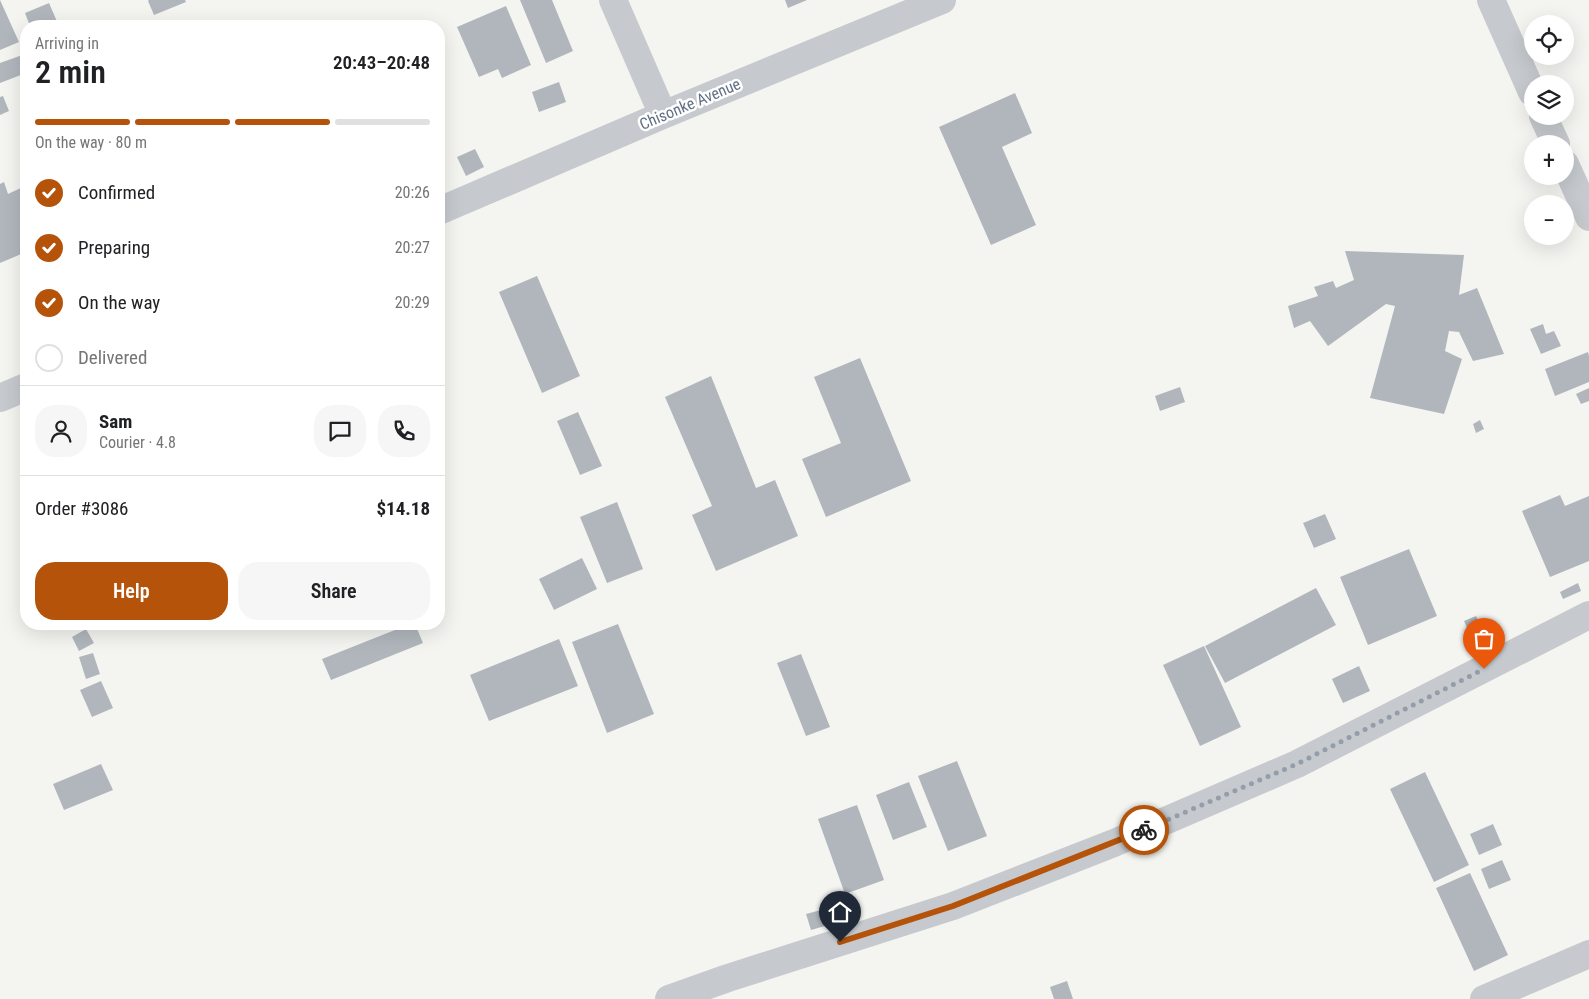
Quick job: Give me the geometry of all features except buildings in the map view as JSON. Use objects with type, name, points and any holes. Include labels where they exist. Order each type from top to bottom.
[{"type":"street","points":[[613,0],[664,115]]},
{"type":"street","name":"Chisonke Avenue","points":[[445,208],[942,0]]},
{"type":"street","points":[[1491,0],[1524,75]]},
{"type":"street","points":[[1574,184],[1589,216]]},
{"type":"street","points":[[0,398],[20,390]]},
{"type":"street","points":[[669,999],[728,978],[953,906],[1114,843],[1297,764],[1589,615]]},
{"type":"street","points":[[1484,999],[1589,954]]},
{"type":"way so far","points":[[1144,830],[1297,764],[1484,669]]},
{"type":"route","points":[[840,942],[953,906],[1144,830]]}]
